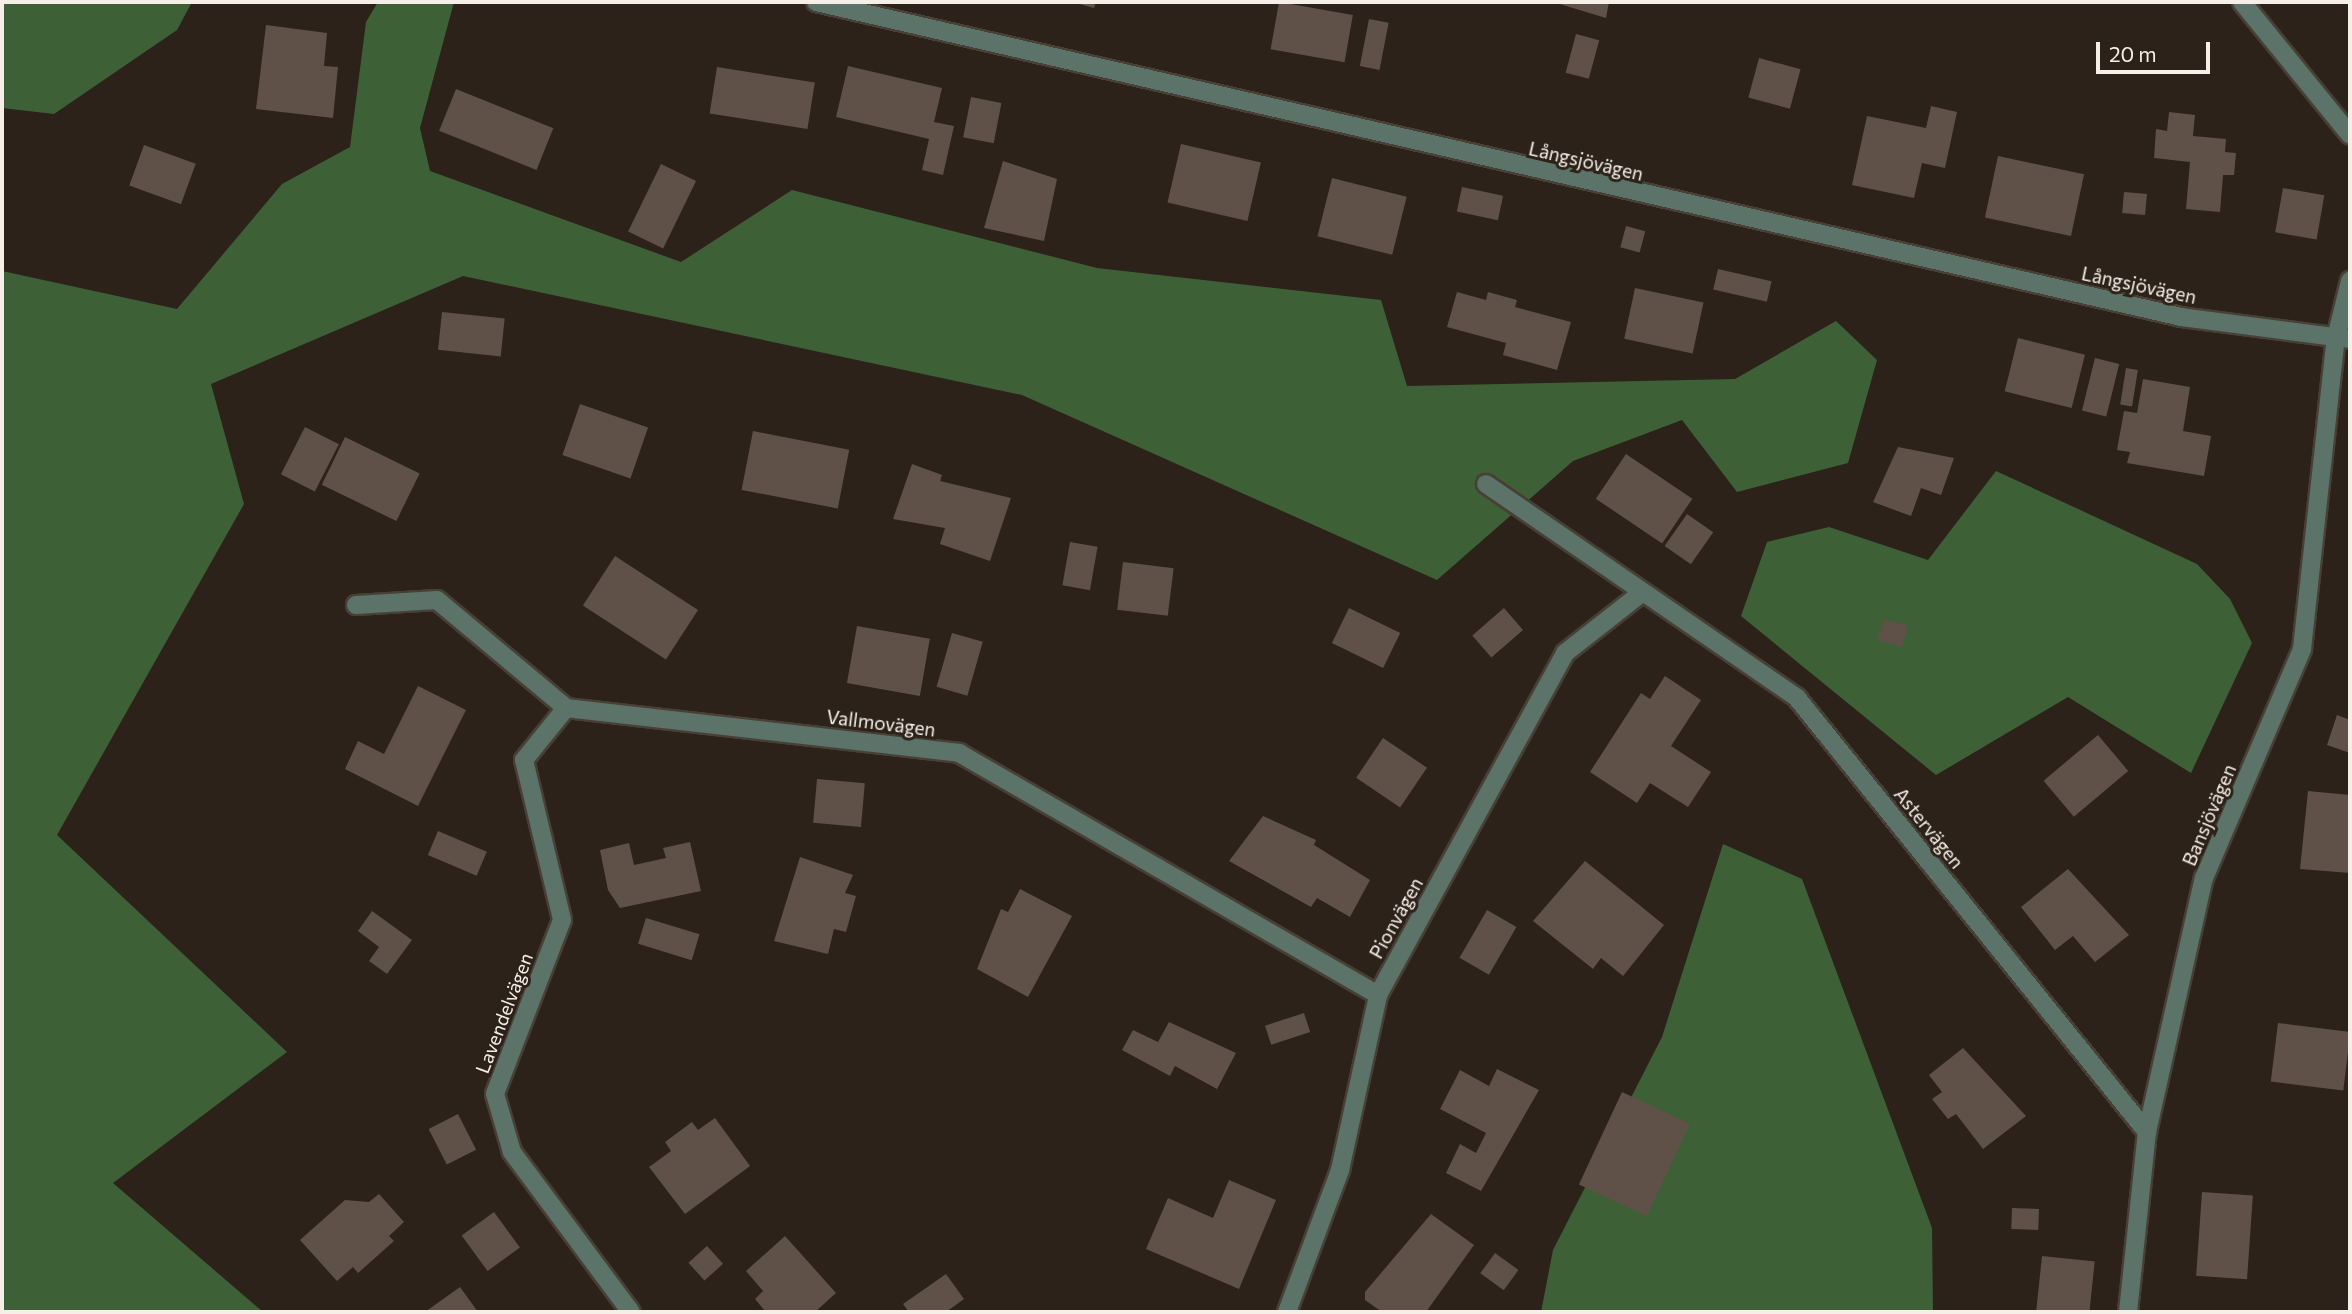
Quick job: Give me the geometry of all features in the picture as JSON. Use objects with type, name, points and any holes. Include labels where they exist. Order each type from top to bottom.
[{"type":"street","name":"Långsjövägen","points":[[816,2],[2168,314],[2343,338]]},
{"type":"street","points":[[2242,2],[2350,135]]},
{"type":"street","name":"Bansjövägen","points":[[2128,1312],[2147,1132],[2204,878],[2302,649],[2350,281]]},
{"type":"street","name":"Astervägen","points":[[1486,484],[1639,595],[1797,698],[2147,1132]]},
{"type":"street","name":"Pionvägen","points":[[1287,1312],[1340,1170],[1378,995],[1565,653],[1639,595]]},
{"type":"street","points":[[356,605],[437,600],[566,708]]},
{"type":"street","name":"Vallmovägen","points":[[566,708],[959,753],[1378,995]]},
{"type":"street","name":"Lavendelvägen","points":[[566,708],[524,760],[562,920],[495,1094],[512,1152],[631,1312]]},
{"type":"green space","points":[[2,2],[192,2],[177,30],[54,114],[2,108]]},
{"type":"green space","points":[[378,2],[454,2],[420,128],[430,171],[681,262],[792,190],[1097,268],[1381,300],[1407,386],[1735,379],[1836,321],[1877,360],[1848,463],[1737,492],[1682,420],[1573,461],[1437,580],[1022,395],[463,276],[211,384],[244,504],[57,835],[287,1052],[113,1183],[263,1312],[2,1312],[2,271],[177,309],[282,184],[350,147],[366,22]]},
{"type":"green space","points":[[1996,471],[2197,564],[2230,599],[2252,643],[2191,773],[2068,697],[1936,775],[1741,616],[1767,542],[1829,527],[1928,560]]},
{"type":"green space","points":[[1723,844],[1802,879],[1932,1228],[1933,1312],[1541,1312],[1553,1250],[1662,1037]]},
{"type":"building","points":[[1072,2],[1096,2],[1094,8]]},
{"type":"building","points":[[1279,2],[1353,15],[1345,62],[1271,49]]},
{"type":"building","points":[[1553,2],[1609,2],[1606,18]]},
{"type":"building","points":[[1369,19],[1389,23],[1379,70],[1360,66]]},
{"type":"building","points":[[266,25],[327,33],[324,66],[338,67],[333,118],[256,109]]},
{"type":"building","points":[[1576,34],[1599,40],[1589,79],[1566,73]]},
{"type":"building","points":[[1759,58],[1801,69],[1790,109],[1748,98]]},
{"type":"building","points":[[848,66],[942,88],[934,122],[954,126],[943,175],[922,170],[929,139],[836,117]]},
{"type":"building","points":[[717,67],[815,82],[807,129],[710,113]]},
{"type":"building","points":[[456,89],[553,128],[536,170],[439,131]]},
{"type":"building","points":[[971,97],[1001,103],[994,143],[963,137]]},
{"type":"building","points":[[1931,106],[1957,112],[1945,168],[1922,163],[1914,198],[1852,185],[1867,116],[1926,128]]},
{"type":"building","points":[[2169,112],[2195,115],[2193,136],[2226,139],[2225,152],[2236,153],[2234,175],[2223,175],[2220,212],[2186,209],[2190,162],[2154,158],[2156,129],[2167,131]]},
{"type":"building","points":[[1181,144],[1261,162],[1247,221],[1168,202]]},
{"type":"building","points":[[144,145],[196,164],[181,204],[129,185]]},
{"type":"building","points":[[1998,156],[2084,174],[2071,236],[1985,218]]},
{"type":"building","points":[[1003,161],[1057,179],[1044,241],[984,228]]},
{"type":"building","points":[[661,164],[696,181],[663,249],[628,231]]},
{"type":"building","points":[[1332,178],[1407,197],[1392,255],[1317,236]]},
{"type":"building","points":[[1462,187],[1503,196],[1498,220],[1457,211]]},
{"type":"building","points":[[2283,188],[2324,195],[2317,240],[2275,232]]},
{"type":"building","points":[[2124,192],[2147,194],[2145,215],[2122,213]]},
{"type":"building","points":[[1626,226],[1645,231],[1640,252],[1620,247]]},
{"type":"building","points":[[1718,269],[1772,281],[1767,302],[1713,289]]},
{"type":"building","points":[[1635,288],[1703,303],[1693,353],[1624,339]]},
{"type":"building","points":[[1457,292],[1486,300],[1488,292],[1517,300],[1515,307],[1571,322],[1557,370],[1503,355],[1506,343],[1447,327]]},
{"type":"building","points":[[442,312],[505,319],[501,356],[438,350]]},
{"type":"building","points":[[2018,338],[2085,355],[2072,408],[2005,391]]},
{"type":"building","points":[[2095,358],[2119,364],[2106,416],[2082,410]]},
{"type":"building","points":[[2126,368],[2138,370],[2132,406],[2120,405]]},
{"type":"building","points":[[2143,379],[2190,387],[2183,431],[2211,436],[2204,476],[2127,463],[2130,452],[2117,450],[2124,411],[2137,413]]},
{"type":"building","points":[[580,404],[648,427],[630,478],[562,455]]},
{"type":"building","points":[[305,427],[339,444],[315,491],[281,474]]},
{"type":"building","points":[[753,431],[849,450],[838,509],[742,490]]},
{"type":"building","points":[[345,437],[420,473],[396,521],[322,485]]},
{"type":"building","points":[[1898,447],[1954,458],[1941,495],[1921,488],[1911,516],[1873,502]]},
{"type":"building","points":[[1626,454],[1692,499],[1662,544],[1596,499]]},
{"type":"building","points":[[912,464],[942,475],[940,481],[1011,498],[990,561],[940,544],[945,528],[893,519]]},
{"type":"building","points":[[1687,514],[1713,532],[1691,564],[1665,546]]},
{"type":"building","points":[[1070,542],[1098,547],[1090,590],[1062,585]]},
{"type":"building","points":[[615,556],[698,610],[666,659],[583,605]]},
{"type":"building","points":[[1123,562],[1174,568],[1168,616],[1117,610]]},
{"type":"building","points":[[1349,608],[1400,633],[1383,668],[1332,643]]},
{"type":"building","points":[[1504,608],[1523,630],[1491,657],[1472,636]]},
{"type":"building","points":[[1884,619],[1908,626],[1902,647],[1878,640]]},
{"type":"building","points":[[857,626],[930,639],[920,696],[847,683]]},
{"type":"building","points":[[952,633],[983,642],[967,696],[937,687]]},
{"type":"building","points":[[1665,676],[1701,700],[1671,746],[1711,772],[1688,807],[1650,783],[1637,803],[1590,772],[1641,693],[1650,699]]},
{"type":"building","points":[[418,686],[466,710],[418,806],[345,769],[358,741],[384,754]]},
{"type":"building","points":[[2337,715],[2350,720],[2350,753],[2327,745]]},
{"type":"building","points":[[2098,735],[2128,771],[2074,817],[2044,781]]},
{"type":"building","points":[[1383,738],[1427,768],[1400,807],[1356,778]]},
{"type":"building","points":[[817,779],[865,783],[861,827],[813,823]]},
{"type":"building","points":[[2308,791],[2350,795],[2350,873],[2300,869]]},
{"type":"building","points":[[1263,816],[1316,840],[1314,845],[1370,880],[1350,917],[1317,898],[1311,907],[1229,861]]},
{"type":"building","points":[[438,831],[487,852],[477,876],[428,855]]},
{"type":"building","points":[[690,842],[701,891],[620,908],[608,890],[600,850],[629,843],[634,865],[666,858],[663,848]]},
{"type":"building","points":[[800,857],[853,875],[845,893],[856,896],[846,932],[834,929],[828,954],[774,941]]},
{"type":"building","points":[[1585,861],[1664,925],[1623,976],[1601,958],[1593,969],[1533,921]]},
{"type":"building","points":[[2068,869],[2129,935],[2095,962],[2073,936],[2055,950],[2021,907]]},
{"type":"building","points":[[1020,889],[1072,916],[1028,997],[977,969],[1001,909],[1008,912]]},
{"type":"building","points":[[1487,910],[1516,927],[1489,975],[1460,958]]},
{"type":"building","points":[[372,911],[412,940],[387,974],[369,961],[379,947],[358,931]]},
{"type":"building","points":[[646,918],[700,934],[692,960],[638,944]]},
{"type":"building","points":[[1304,1013],[1310,1032],[1271,1045],[1265,1026]]},
{"type":"building","points":[[1169,1022],[1236,1053],[1217,1089],[1175,1066],[1170,1076],[1122,1050],[1133,1030],[1158,1042]]},
{"type":"building","points":[[2278,1023],[2350,1032],[2343,1090],[2271,1082]]},
{"type":"building","points":[[1963,1048],[2026,1116],[1983,1149],[1956,1114],[1948,1119],[1932,1099],[1942,1092],[1929,1075]]},
{"type":"building","points":[[1497,1069],[1539,1090],[1481,1191],[1446,1173],[1460,1144],[1476,1153],[1486,1133],[1440,1109],[1460,1070],[1489,1086]]},
{"type":"building","points":[[1622,1092],[1690,1124],[1647,1216],[1579,1184]]},
{"type":"building","points":[[458,1114],[476,1150],[447,1165],[429,1129]]},
{"type":"building","points":[[715,1118],[750,1166],[685,1214],[649,1167],[671,1151],[665,1142],[692,1122],[698,1130]]},
{"type":"building","points":[[1229,1180],[1276,1200],[1239,1289],[1146,1249],[1168,1198],[1213,1218]]},
{"type":"building","points":[[2202,1192],[2253,1196],[2247,1279],[2196,1276]]},
{"type":"building","points":[[379,1194],[404,1222],[389,1236],[394,1241],[358,1273],[353,1267],[337,1281],[300,1240],[345,1200],[369,1202]]},
{"type":"building","points":[[2012,1208],[2039,1209],[2038,1230],[2011,1229]]},
{"type":"building","points":[[494,1212],[520,1248],[488,1271],[462,1236]]},
{"type":"building","points":[[1431,1214],[1474,1245],[1426,1312],[1382,1312],[1365,1300],[1365,1292]]},
{"type":"building","points":[[785,1236],[836,1293],[815,1312],[766,1312],[755,1299],[763,1291],[746,1271]]},
{"type":"building","points":[[707,1246],[723,1264],[704,1281],[688,1263]]},
{"type":"building","points":[[1495,1253],[1518,1270],[1504,1290],[1480,1273]]},
{"type":"building","points":[[2042,1256],[2095,1262],[2089,1312],[2036,1312]]},
{"type":"building","points":[[946,1274],[964,1299],[946,1312],[909,1312],[903,1304]]},
{"type":"building","points":[[460,1287],[478,1312],[425,1312]]}]
